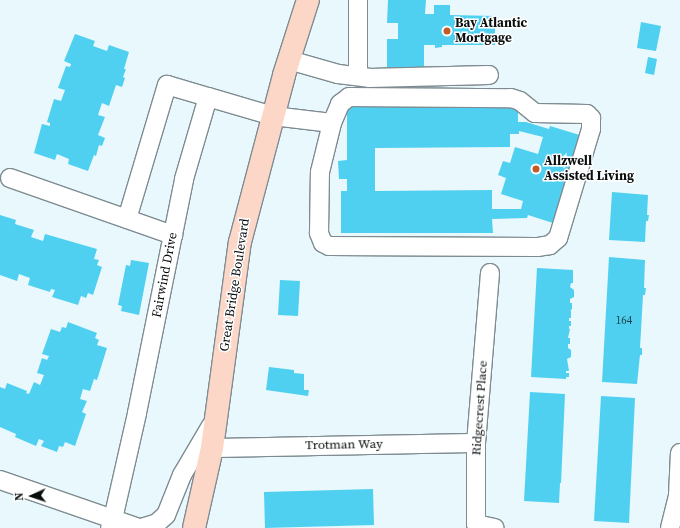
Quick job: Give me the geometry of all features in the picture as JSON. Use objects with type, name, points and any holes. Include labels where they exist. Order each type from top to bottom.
[{"type":"main road","name":"Great Bridge Boulevard","points":[[194,528],[212,448],[240,242],[288,60],[308,0]]},
{"type":"street","points":[[358,0],[358,76]]},
{"type":"street","points":[[288,60],[338,74],[369,78],[490,75]]},
{"type":"street","points":[[127,219],[168,85],[273,116],[332,123]]},
{"type":"street","name":"Fairwind Drive","points":[[111,524],[137,413],[184,179],[208,97]]},
{"type":"street","points":[[349,97],[511,98],[520,101],[535,113],[586,114],[591,118],[591,129],[558,238],[550,245],[537,247],[330,246],[323,242],[319,233],[320,172],[332,123],[340,104],[349,97]]},
{"type":"street","points":[[10,178],[173,235]]},
{"type":"street","name":"Ridgecrest Place","points":[[490,273],[476,443],[476,524],[496,528]]},
{"type":"street","points":[[0,480],[111,524],[140,528],[157,523],[166,515],[182,475],[216,418]]},
{"type":"street","name":"Trotman Way","points":[[212,448],[476,443]]},
{"type":"street","points":[[670,528],[678,495],[680,453]]},
{"type":"building","name":"Bay Atlantic Mortgage","points":[[388,0],[426,0],[425,14],[434,14],[434,5],[450,5],[450,15],[495,16],[495,45],[442,45],[442,47],[435,48],[435,45],[424,45],[424,72],[387,71],[387,39],[398,39],[398,23],[387,23]]},
{"type":"building","points":[[641,22],[661,26],[656,51],[637,48]]},
{"type":"building","points":[[75,34],[95,41],[93,46],[107,51],[109,45],[129,52],[124,69],[126,69],[122,87],[116,85],[109,106],[102,103],[98,115],[105,117],[98,135],[105,138],[102,146],[99,145],[96,156],[94,155],[88,171],[68,164],[69,159],[57,154],[55,160],[34,153],[42,124],[50,126],[50,123],[47,122],[54,99],[61,101],[65,90],[58,88],[66,66],[70,67],[71,64],[64,61]]},
{"type":"building","points":[[648,57],[657,59],[654,75],[645,73]]},
{"type":"building","name":"Allzwell Assisted Living","points":[[518,104],[518,122],[526,122],[549,129],[550,126],[583,136],[556,224],[528,215],[527,218],[492,219],[493,233],[341,233],[341,191],[347,191],[347,179],[339,179],[338,161],[347,160],[347,105]],"holes":[[[519,131],[543,137],[538,154],[515,147],[510,163],[503,161],[498,175],[506,178],[501,194],[523,201],[521,209],[492,209],[492,190],[375,191],[375,148],[510,147],[510,134],[519,134]]]},
{"type":"building","points":[[612,192],[648,195],[647,215],[649,215],[648,221],[646,221],[645,242],[609,240]]},
{"type":"building","points":[[0,215],[16,220],[15,224],[34,230],[31,237],[43,241],[45,234],[97,249],[94,259],[99,260],[97,265],[102,267],[93,295],[88,293],[86,298],[81,296],[78,305],[52,297],[55,290],[51,289],[50,292],[28,285],[30,278],[19,274],[17,281],[0,275]]},
{"type":"building","points":[[609,257],[645,260],[644,288],[646,288],[645,295],[643,295],[640,348],[642,348],[642,355],[640,355],[637,384],[602,382]]},
{"type":"building","points":[[131,260],[149,263],[139,315],[121,311],[122,306],[118,305],[126,265],[130,266]]},
{"type":"building","points":[[537,268],[573,270],[573,283],[571,283],[570,287],[574,290],[574,297],[570,299],[572,309],[570,311],[571,318],[569,318],[569,321],[571,321],[571,326],[569,326],[570,329],[568,338],[570,338],[568,348],[571,350],[571,357],[567,359],[569,371],[566,371],[566,373],[569,373],[569,377],[566,377],[566,379],[531,377]]},
{"type":"building","points":[[280,280],[300,281],[298,316],[278,315]]},
{"type":"building","points":[[68,322],[97,333],[95,338],[99,340],[97,345],[107,348],[97,380],[94,379],[90,391],[83,389],[80,399],[87,401],[82,412],[86,414],[75,446],[65,442],[63,447],[59,446],[57,452],[41,446],[44,441],[39,439],[36,446],[15,437],[16,434],[0,427],[0,387],[5,389],[7,383],[27,391],[26,393],[29,394],[34,382],[40,385],[44,375],[37,373],[42,358],[47,360],[49,356],[42,354],[51,329],[60,332],[62,327],[66,328]]},
{"type":"building","points":[[269,367],[294,370],[294,373],[304,374],[304,390],[309,390],[308,396],[266,390]]},
{"type":"building","points":[[530,392],[565,394],[559,503],[524,501]]},
{"type":"building","points":[[601,396],[635,398],[629,523],[594,521]]},
{"type":"building","points":[[373,489],[374,525],[265,528],[264,492]]},
{"type":"place","name":"Bay Atlantic Mortgage","points":[[447,31]]},
{"type":"place","name":"Allzwell Assisted Living","points":[[536,169]]}]
